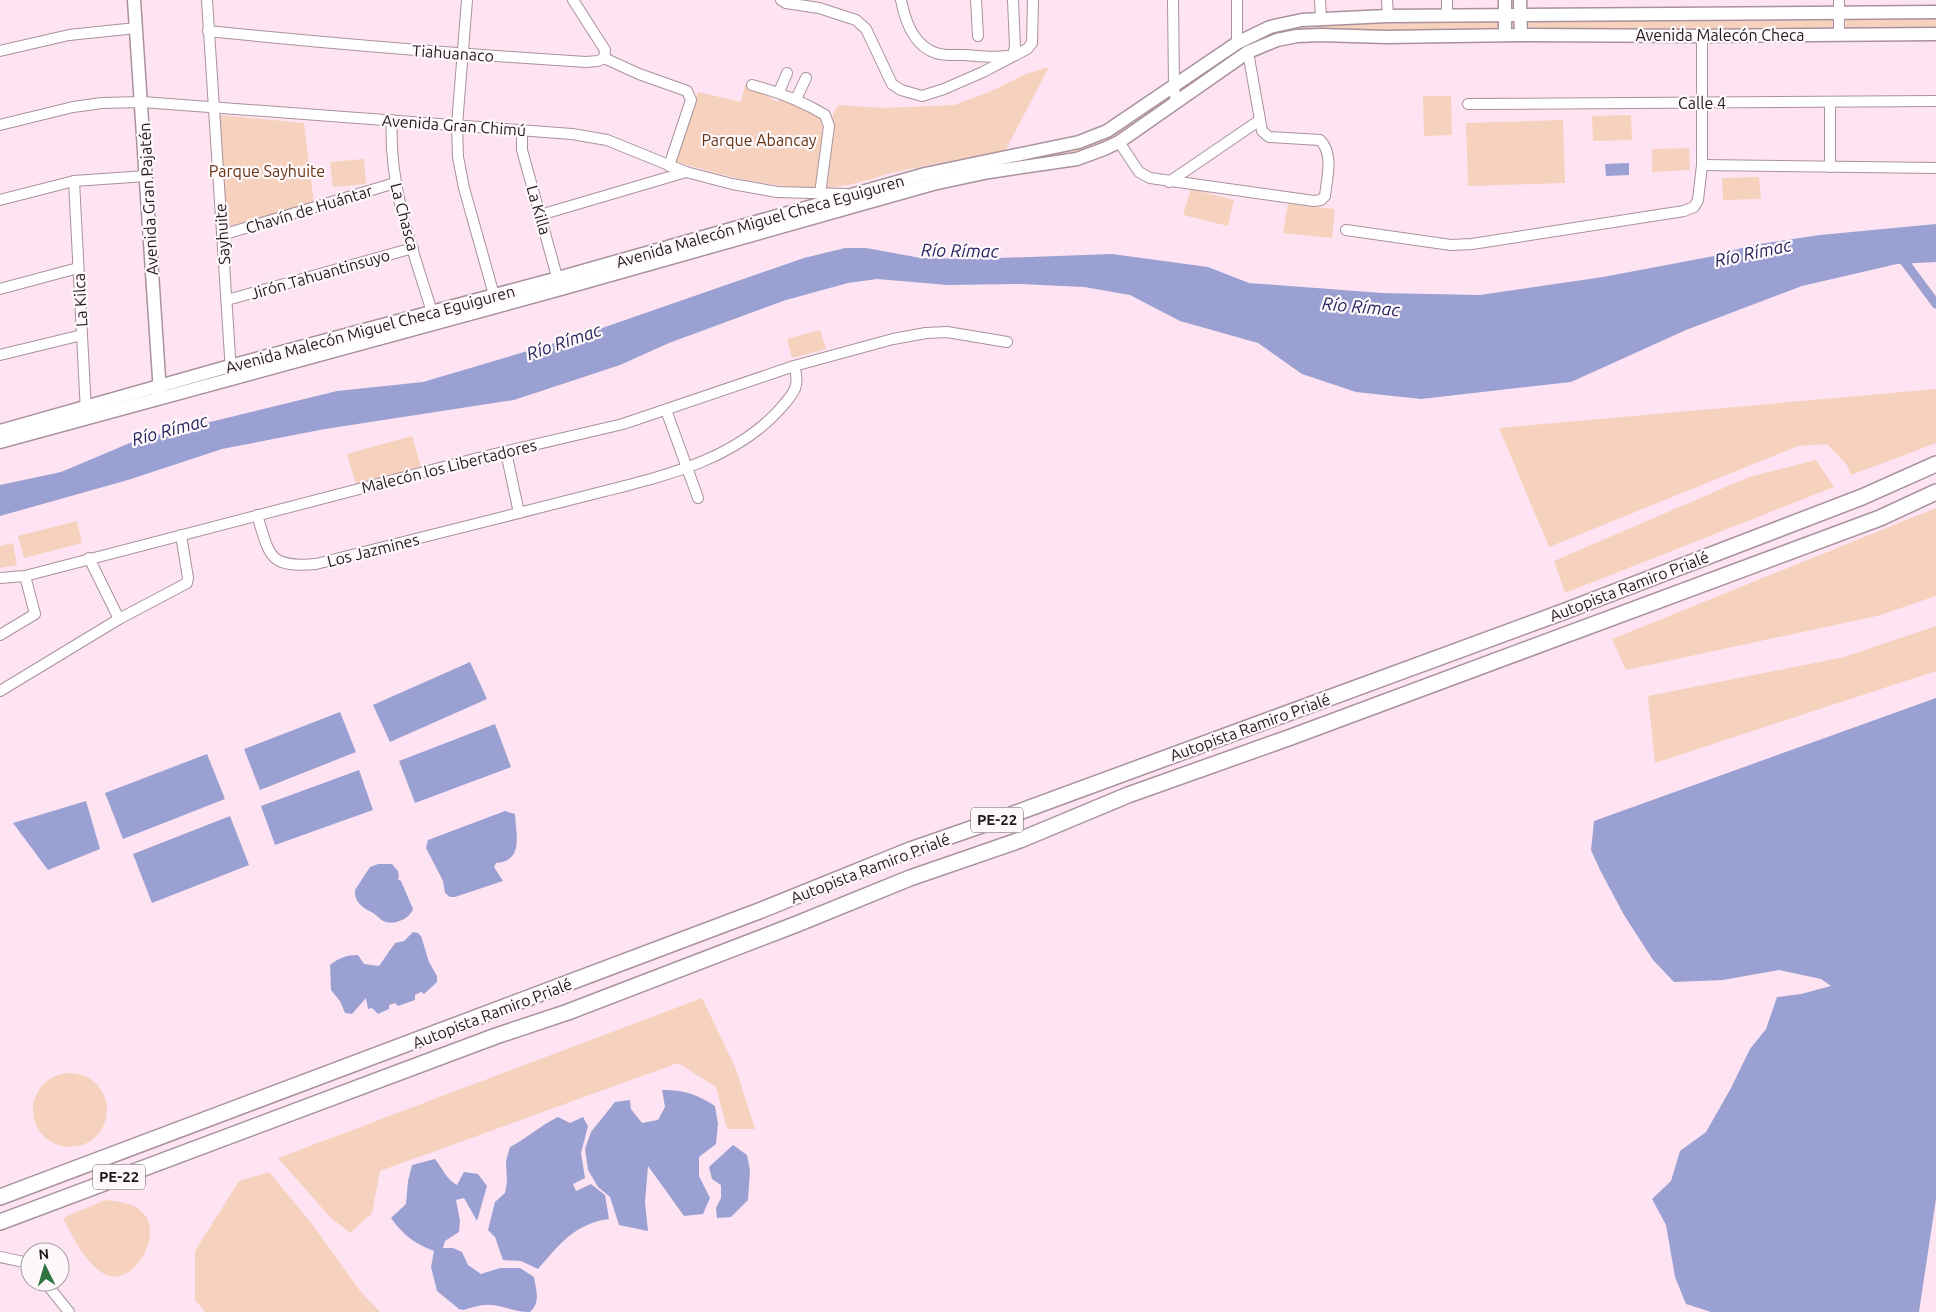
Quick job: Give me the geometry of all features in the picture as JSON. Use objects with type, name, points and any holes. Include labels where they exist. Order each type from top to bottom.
[{"type":"highway","name":"Autopista Ramiro Prialé","points":[[0,1197],[759,912],[910,850],[1008,816],[1560,613],[1862,497],[1936,464]]},
{"type":"highway","name":"Autopista Ramiro Prialé","points":[[0,1222],[487,1039],[568,1012],[797,924],[910,878],[1020,840],[1128,796],[1880,518],[1936,492]]},
{"type":"main road","name":"Avenida Gran Pajatén","points":[[134,0],[160,393]]},
{"type":"main road","points":[[1505,0],[1505,35]]},
{"type":"main road","points":[[1520,0],[1521,35]]},
{"type":"main road","name":"Avenida Malecón Checa","points":[[1505,15],[1839,6],[1936,12]]},
{"type":"main road","name":"Avenida Malecón Miguel Checa Eguiguren","points":[[0,431],[86,413],[160,393],[494,295],[559,284],[925,174],[1080,142],[1107,131],[1238,43],[1270,27],[1289,22],[1320,18],[1505,15]]},
{"type":"main road","name":"Avenida Malecón Checa","points":[[1505,35],[1936,34]]},
{"type":"main road","name":"Avenida Malecón Miguel Checa Eguiguren","points":[[231,372],[902,193],[989,172],[1077,159],[1118,142],[1248,52],[1277,40],[1297,36],[1321,35],[1386,38],[1505,35]]},
{"type":"main road","name":"Avenida Malecón Miguel Checa Eguiguren","points":[[0,442],[86,413]]},
{"type":"street","name":"Sayhuite","points":[[207,0],[231,372]]},
{"type":"street","points":[[467,0],[457,144],[460,172],[494,295]]},
{"type":"street","points":[[573,0],[605,50],[604,58],[639,74],[687,91],[690,95],[691,100],[669,166]]},
{"type":"street","points":[[781,0],[819,8],[856,20],[866,29],[892,84],[901,90],[922,96],[944,89],[983,72],[1027,49],[1032,43],[1034,0]]},
{"type":"street","points":[[901,0],[903,11],[913,35],[925,48],[937,54],[994,58],[1013,56]]},
{"type":"street","points":[[976,0],[978,36]]},
{"type":"street","points":[[1013,0],[1015,47],[1013,56]]},
{"type":"street","points":[[1173,0],[1174,87],[1176,103]]},
{"type":"street","points":[[1237,0],[1238,43]]},
{"type":"street","points":[[1320,0],[1320,18]]},
{"type":"street","points":[[1387,0],[1388,16]]},
{"type":"street","points":[[1446,0],[1447,16]]},
{"type":"street","points":[[1839,6],[1839,35]]},
{"type":"street","points":[[0,51],[69,35],[136,28]]},
{"type":"street","name":"Tiahuanaco","points":[[208,31],[334,44],[462,54],[586,62],[598,61],[604,58]]},
{"type":"street","points":[[1346,230],[1451,245],[1472,244],[1684,211],[1694,207],[1698,200],[1702,165],[1702,36]]},
{"type":"street","points":[[1118,142],[1139,172],[1144,175],[1169,182],[1314,201],[1321,200],[1325,196],[1329,156],[1326,146],[1320,140],[1269,137],[1262,131],[1248,52]]},
{"type":"street","points":[[779,92],[787,73]]},
{"type":"street","points":[[796,100],[806,78]]},
{"type":"street","points":[[752,85],[779,92],[825,115],[828,122],[820,194]]},
{"type":"street","name":"Calle 4","points":[[1468,104],[1936,101]]},
{"type":"street","name":"Avenida Gran Chimú","points":[[0,125],[73,107],[102,103],[142,102],[392,120],[572,134],[607,140],[686,172],[755,189],[820,194],[902,193]]},
{"type":"street","points":[[1830,102],[1830,167]]},
{"type":"street","name":"La Chasca","points":[[392,120],[392,154],[395,183],[432,312]]},
{"type":"street","points":[[1169,182],[1260,120]]},
{"type":"street","name":"La Killa","points":[[522,130],[522,150],[559,284]]},
{"type":"street","points":[[1702,165],[1936,168]]},
{"type":"street","points":[[540,215],[686,172]]},
{"type":"street","points":[[0,200],[74,181],[146,176]]},
{"type":"street","name":"La Kilca","points":[[74,181],[86,413]]},
{"type":"street","name":"Chavín de Huántar","points":[[222,235],[395,183]]},
{"type":"street","name":"Jirón Tahuantinsuyo","points":[[227,300],[413,248]]},
{"type":"street","points":[[0,289],[78,268]]},
{"type":"street","name":"Malecón los Libertadores","points":[[0,578],[25,576],[257,515],[623,424],[794,366],[893,339],[947,332],[1006,342]]},
{"type":"street","points":[[0,355],[82,335]]},
{"type":"street","name":"Los Jazmines","points":[[257,515],[271,555],[283,564],[301,566],[316,564],[671,474],[729,449],[764,425],[797,387],[798,377],[794,366]]},
{"type":"street","points":[[666,410],[698,498]]},
{"type":"street","points":[[506,452],[519,513]]},
{"type":"street","points":[[0,691],[119,619],[186,583],[188,578],[181,535]]},
{"type":"street","points":[[89,558],[119,619]]},
{"type":"street","points":[[0,635],[35,614],[25,576]]},
{"type":"street","points":[[0,1257],[20,1261]]},
{"type":"street","points":[[0,1265],[14,1260]]},
{"type":"street","points":[[53,1292],[69,1312]]},
{"type":"green space","points":[[1936,16],[1936,29],[1846,30],[1846,17]]},
{"type":"green space","points":[[1833,17],[1833,30],[1531,29],[1528,25],[1530,21]]},
{"type":"green space","points":[[1498,19],[1501,23],[1500,30],[1294,33],[1185,93],[1180,86],[1247,41],[1297,24]]},
{"type":"green space","name":"Parque Abancay","points":[[1049,67],[1005,151],[906,170],[830,188],[784,186],[747,180],[675,161],[698,92],[741,102],[745,85],[778,102],[780,98],[830,121],[838,105],[884,108],[954,105],[987,93],[1026,74]]},
{"type":"green space","points":[[1423,96],[1451,96],[1452,135],[1424,136]]},
{"type":"green space","points":[[1163,98],[1166,106],[1118,139],[1085,154],[917,179],[1061,151]]},
{"type":"green space","name":"Parque Sayhuite","points":[[220,115],[304,123],[314,204],[227,227]]},
{"type":"green space","points":[[1631,115],[1632,140],[1593,141],[1592,116]]},
{"type":"green space","points":[[1563,120],[1565,183],[1468,186],[1466,123]]},
{"type":"green space","points":[[1689,148],[1690,170],[1652,172],[1652,149]]},
{"type":"green space","points":[[364,159],[366,184],[333,187],[330,162]]},
{"type":"green space","points":[[1759,177],[1761,199],[1723,200],[1722,178]]},
{"type":"green space","points":[[1191,189],[1234,200],[1228,226],[1183,215]]},
{"type":"green space","points":[[1288,204],[1335,209],[1332,238],[1283,233]]},
{"type":"green space","points":[[820,330],[826,349],[792,358],[787,339]]},
{"type":"green space","points":[[1936,389],[1936,443],[1851,475],[1847,465],[1827,444],[1798,446],[1549,547],[1499,428]]},
{"type":"green space","points":[[412,436],[421,467],[356,485],[347,454]]},
{"type":"green space","points":[[1816,460],[1834,487],[1565,593],[1554,561],[1749,477]]},
{"type":"green space","points":[[1936,508],[1936,596],[1877,616],[1626,670],[1612,639]]},
{"type":"green space","points":[[77,521],[82,543],[24,558],[18,536]]},
{"type":"green space","points":[[13,543],[17,565],[0,568],[0,546]]},
{"type":"green space","points":[[1936,626],[1936,671],[1655,763],[1648,696],[1844,657]]},
{"type":"green space","points":[[702,998],[736,1069],[755,1129],[727,1129],[716,1087],[678,1063],[380,1171],[372,1213],[350,1233],[330,1217],[278,1158]]},
{"type":"green space","points":[[63,1073],[77,1073],[91,1079],[101,1089],[107,1103],[107,1117],[101,1131],[91,1141],[77,1147],[63,1147],[49,1141],[39,1131],[33,1117],[33,1103],[39,1089],[49,1079]]},
{"type":"green space","points":[[269,1172],[312,1224],[361,1292],[380,1312],[205,1312],[195,1300],[195,1251],[239,1181]]},
{"type":"green space","points":[[105,1200],[126,1203],[136,1207],[144,1214],[149,1224],[150,1236],[141,1260],[133,1269],[123,1275],[112,1276],[101,1272],[95,1267],[79,1247],[63,1218]]},
{"type":"water","points":[[1629,163],[1629,175],[1606,176],[1605,164]]},
{"type":"water","name":"Río Rímac","points":[[1936,224],[1936,262],[1897,264],[1802,286],[1686,330],[1571,382],[1421,399],[1356,392],[1302,374],[1258,343],[1180,321],[1130,295],[1084,287],[1019,284],[948,285],[877,279],[848,283],[786,300],[669,343],[620,365],[514,400],[325,429],[222,449],[128,480],[0,516],[0,485],[61,472],[137,440],[337,391],[423,382],[582,335],[804,258],[845,248],[866,248],[921,258],[972,259],[1112,254],[1208,267],[1249,283],[1382,293],[1480,295],[1603,277],[1714,256],[1752,245],[1820,235]]},
{"type":"water","points":[[470,662],[487,699],[390,742],[373,705]]},
{"type":"water","points":[[1936,698],[1936,1199],[1919,1312],[1711,1312],[1686,1304],[1675,1277],[1666,1225],[1652,1199],[1671,1181],[1680,1151],[1706,1132],[1750,1049],[1766,1029],[1777,997],[1801,994],[1831,986],[1821,979],[1779,970],[1723,980],[1674,982],[1653,960],[1624,915],[1600,870],[1591,850],[1594,821]]},
{"type":"water","points":[[340,712],[356,752],[260,790],[244,749]]},
{"type":"water","points":[[495,724],[511,767],[415,803],[399,761]]},
{"type":"water","points":[[207,754],[225,799],[123,839],[105,793]]},
{"type":"water","points":[[359,770],[373,810],[275,845],[261,806]]},
{"type":"water","points":[[86,801],[100,849],[48,870],[13,823]]},
{"type":"water","points":[[505,811],[515,814],[517,838],[515,852],[505,861],[496,863],[494,867],[503,881],[450,897],[445,893],[443,881],[426,848],[428,840]]},
{"type":"water","points":[[230,816],[249,865],[152,903],[133,854]]},
{"type":"water","points":[[378,864],[392,864],[398,871],[399,878],[397,879],[401,881],[413,909],[406,918],[398,922],[390,923],[383,921],[363,907],[356,898],[355,890],[370,867]]},
{"type":"water","points":[[413,932],[421,936],[429,962],[437,976],[437,982],[424,994],[421,992],[415,995],[415,1000],[398,1006],[395,1003],[389,1005],[389,1009],[378,1014],[372,1008],[368,1009],[366,998],[352,1014],[345,1013],[340,1001],[331,990],[330,965],[343,957],[358,955],[364,964],[379,966],[395,943],[404,941]]},
{"type":"water","points":[[662,1090],[684,1092],[715,1106],[718,1124],[716,1144],[699,1157],[699,1176],[710,1198],[703,1214],[684,1216],[648,1166],[645,1202],[648,1231],[619,1225],[610,1197],[598,1187],[588,1170],[585,1149],[591,1132],[615,1102],[630,1100],[631,1109],[642,1123],[658,1120],[665,1107]]},
{"type":"water","points":[[558,1117],[570,1123],[583,1117],[588,1126],[581,1153],[585,1178],[573,1184],[576,1191],[591,1184],[605,1195],[609,1219],[586,1225],[577,1230],[538,1269],[521,1261],[503,1260],[495,1237],[488,1230],[495,1202],[505,1193],[507,1182],[506,1161],[510,1147]]},
{"type":"water","points":[[733,1145],[747,1155],[750,1170],[748,1200],[731,1217],[717,1218],[716,1208],[721,1198],[721,1185],[712,1179],[709,1167]]},
{"type":"water","points":[[435,1159],[453,1183],[457,1185],[464,1172],[478,1174],[487,1186],[477,1221],[464,1198],[456,1200],[460,1221],[459,1232],[445,1241],[443,1248],[453,1248],[462,1252],[468,1265],[481,1274],[500,1268],[520,1268],[534,1277],[537,1300],[530,1312],[491,1305],[459,1309],[437,1291],[431,1267],[434,1251],[410,1238],[391,1218],[406,1204],[408,1181],[412,1165]]},
{"type":"waterway","points":[[1899,254],[1936,304]]}]
